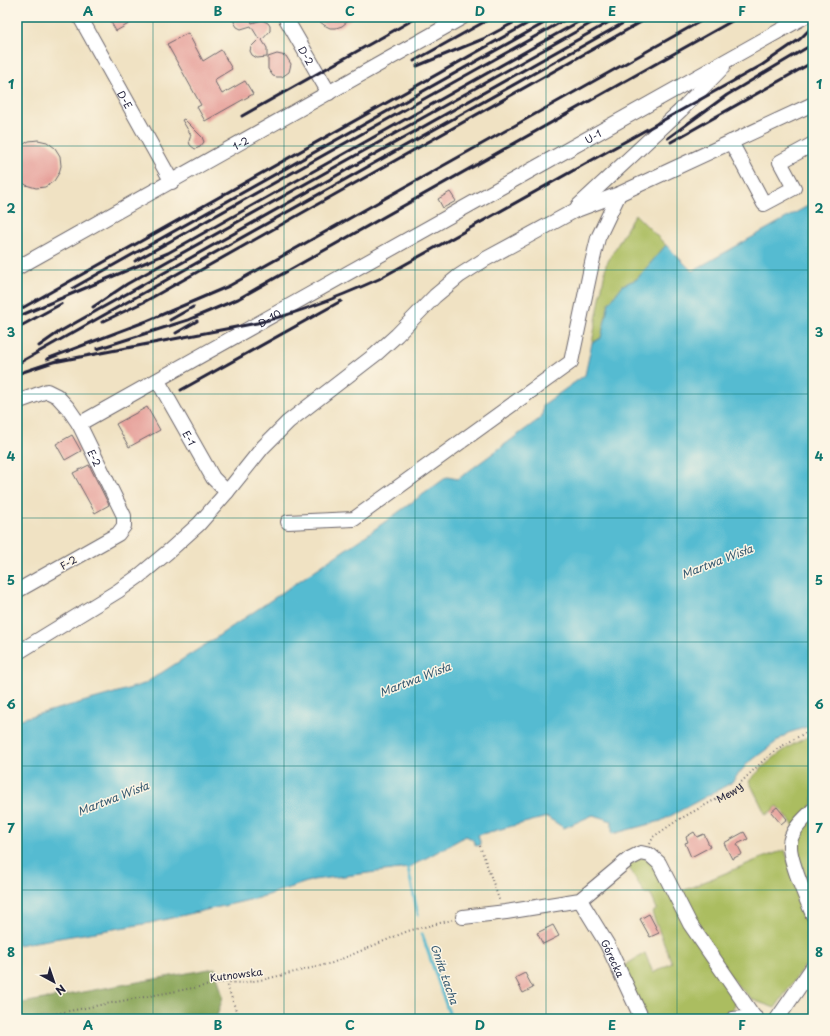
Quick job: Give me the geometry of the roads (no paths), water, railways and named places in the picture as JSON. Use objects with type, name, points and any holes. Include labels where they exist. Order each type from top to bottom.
[{"type":"street","name":"D-E","points":[[80,17],[172,182]]},
{"type":"street","name":"D-2","points":[[285,17],[329,93]]},
{"type":"street","name":"1-2","points":[[17,268],[463,17]]},
{"type":"street","name":"U-1","points":[[381,254],[804,17]]},
{"type":"street","points":[[574,211],[681,110],[736,54]]},
{"type":"street","points":[[17,653],[98,604],[139,576],[169,551],[199,524],[263,447],[288,422],[376,354],[435,296],[459,276],[484,260],[574,211],[619,194],[813,104]]},
{"type":"street","points":[[730,142],[764,204],[794,188],[780,162],[813,144]]},
{"type":"street","points":[[288,522],[354,519],[571,362],[598,238],[619,194]]},
{"type":"street","name":"D-10","points":[[79,424],[158,381],[381,254]]},
{"type":"street","name":"E-1","points":[[158,381],[213,478],[227,492]]},
{"type":"street","name":"E-2","points":[[17,402],[47,391],[57,396],[68,408],[79,424],[124,516],[124,526],[118,534]]},
{"type":"street","name":"F-2","points":[[17,591],[118,534]]},
{"type":"street","points":[[813,810],[793,835],[790,845],[793,862],[813,916]]},
{"type":"street","points":[[462,917],[580,900],[629,859],[641,852],[646,853],[659,863],[690,924],[755,1018]]},
{"type":"street","name":"Górecka","points":[[580,900],[607,944],[642,1019]]},
{"type":"street","points":[[777,1019],[813,967]]},
{"type":"street","points":[[733,1019],[755,1018]]},
{"type":"water","name":"Martwa Wisła","points":[[813,203],[813,725],[788,733],[747,764],[731,783],[661,821],[612,834],[612,821],[593,815],[564,828],[547,817],[478,835],[481,845],[476,846],[472,839],[466,836],[408,868],[313,880],[258,898],[150,923],[17,945],[17,720],[144,684],[211,641],[368,534],[447,477],[458,479],[542,417],[543,405],[585,375],[592,343],[601,338],[609,303],[623,285],[637,279],[666,245],[692,271]]},
{"type":"waterway","name":"Gniła Łacha","points":[[408,868],[418,915]]},
{"type":"waterway","name":"Gniła Łacha","points":[[422,934],[451,1019]]},
{"type":"railway","points":[[242,116],[418,17]]},
{"type":"railway","points":[[414,61],[493,17]]},
{"type":"railway","points":[[417,66],[483,39],[524,17]]},
{"type":"railway","points":[[17,311],[539,17]]},
{"type":"railway","points":[[73,288],[555,17]]},
{"type":"railway","points":[[135,261],[570,17]]},
{"type":"railway","points":[[17,317],[168,253],[587,17]]},
{"type":"railway","points":[[93,307],[127,284],[602,17]]},
{"type":"railway","points":[[39,346],[59,332],[618,17]]},
{"type":"railway","points":[[17,364],[634,17]]},
{"type":"railway","points":[[102,322],[144,302],[650,17]]},
{"type":"railway","points":[[47,359],[147,321],[229,286],[708,17]]},
{"type":"railway","points":[[97,349],[188,320],[238,299],[739,17]]},
{"type":"railway","points":[[54,362],[257,323],[304,309],[364,286],[762,65],[800,39],[813,26]]},
{"type":"railway","points":[[668,138],[727,95],[813,44]]},
{"type":"railway","points":[[671,142],[813,62]]},
{"type":"railway","points":[[181,390],[341,301]]},
{"type":"railway","points":[[17,328],[61,304]]},
{"type":"railway","points":[[170,320],[193,307]]},
{"type":"railway","points":[[176,333],[197,321]]},
{"type":"railway","points":[[17,374],[59,360]]}]
